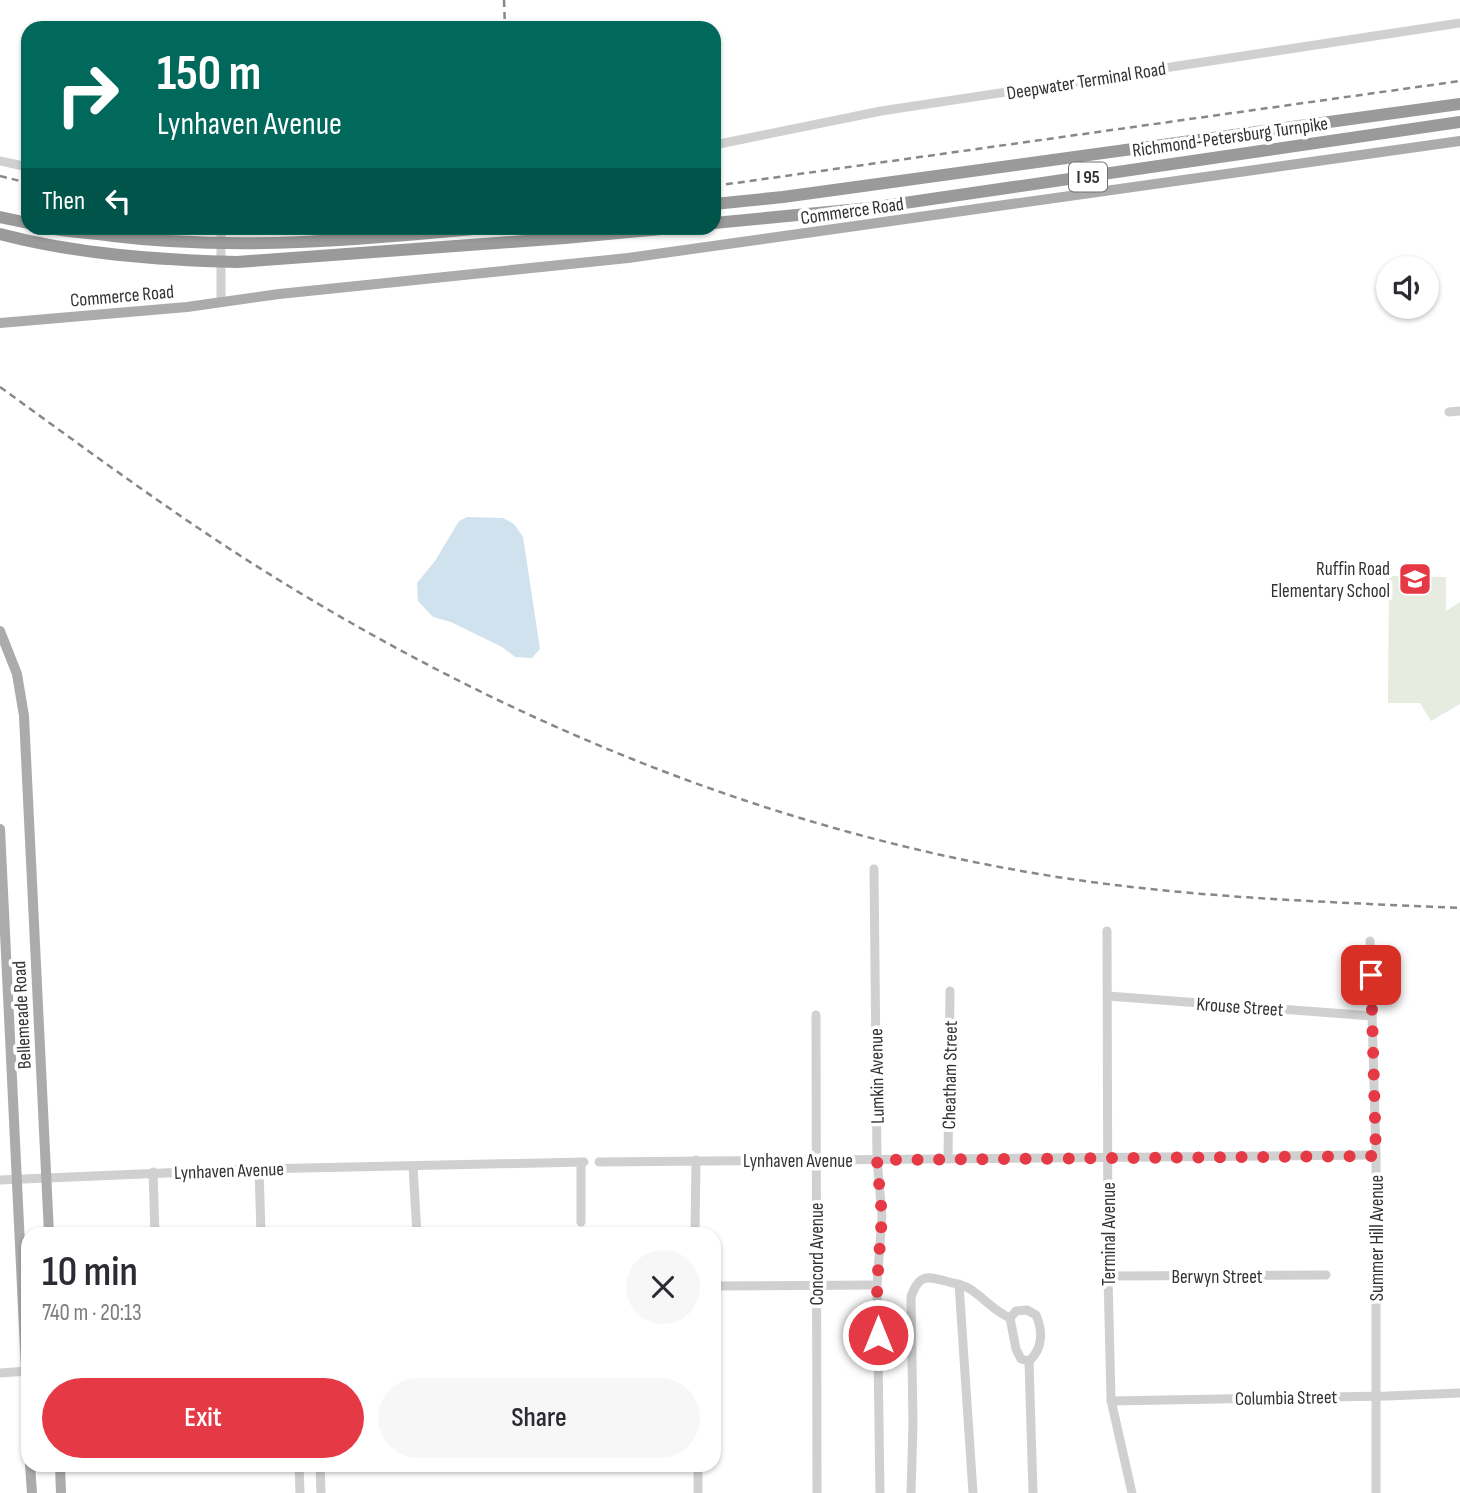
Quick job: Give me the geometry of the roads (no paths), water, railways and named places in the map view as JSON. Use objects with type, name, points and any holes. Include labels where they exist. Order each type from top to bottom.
[{"type":"highway","name":"Richmond-Petersburg Turnpike","points":[[721,203],[1460,104]]},
{"type":"highway","name":"Richmond-Petersburg Turnpike","points":[[721,222],[870,208],[1460,122]]},
{"type":"highway","points":[[0,216],[21,221]]},
{"type":"highway","points":[[0,234],[86,251],[237,262],[591,235]]},
{"type":"highway","points":[[104,235],[157,242],[237,244],[310,243],[403,235]]},
{"type":"main road","name":"Commerce Road","points":[[0,323],[628,258],[1460,141]]},
{"type":"main road","name":"Commerce Road","points":[[247,299],[271,301],[583,269],[1460,147]]},
{"type":"main road","name":"Bellemeade Road","points":[[0,631],[17,674],[24,716],[49,1227]]},
{"type":"main road","name":"Bellemeade Road","points":[[0,829],[21,1256]]},
{"type":"main road","points":[[30,1472],[32,1493]]},
{"type":"main road","points":[[60,1472],[61,1493]]},
{"type":"street","name":"Deepwater Terminal Road","points":[[721,144],[881,111],[1460,23]]},
{"type":"street","points":[[0,161],[21,166]]},
{"type":"street","points":[[221,235],[221,302]]},
{"type":"street","points":[[1449,412],[1460,411]]},
{"type":"street","name":"Lumkin Avenue","points":[[874,869],[877,1160],[882,1216],[877,1285],[880,1493]]},
{"type":"street","name":"Terminal Avenue","points":[[1107,931],[1111,1401],[1132,1493]]},
{"type":"street","name":"Summer Hill Avenue","points":[[1370,941],[1376,1156],[1376,1493]]},
{"type":"street","name":"Cheatham Street","points":[[948,1159],[950,991]]},
{"type":"street","name":"Krouse Street","points":[[1108,996],[1372,1016]]},
{"type":"street","name":"Concord Avenue","points":[[816,1014],[817,1493]]},
{"type":"street","name":"Lynhaven Avenue","points":[[599,1162],[1376,1156]]},
{"type":"street","points":[[695,1227],[696,1160]]},
{"type":"street","name":"Lynhaven Avenue","points":[[0,1180],[153,1172],[582,1162],[582,1222]]},
{"type":"street","points":[[413,1167],[417,1227]]},
{"type":"street","points":[[259,1169],[261,1227]]},
{"type":"street","points":[[153,1172],[155,1227]]},
{"type":"street","name":"Berwyn Street","points":[[1108,1276],[1326,1275]]},
{"type":"street","points":[[911,1493],[911,1297],[915,1286],[932,1277],[968,1287],[1010,1318]]},
{"type":"street","points":[[959,1284],[972,1493]]},
{"type":"street","points":[[721,1286],[877,1285]]},
{"type":"street","points":[[1010,1318],[1016,1311],[1027,1310],[1036,1314],[1041,1338],[1039,1350],[1029,1362],[1033,1493]]},
{"type":"street","points":[[1010,1318],[1016,1349],[1021,1359],[1029,1362]]},
{"type":"street","points":[[0,1373],[21,1371]]},
{"type":"street","name":"Columbia Street","points":[[1111,1401],[1460,1393]]},
{"type":"street","points":[[299,1472],[300,1493]]},
{"type":"street","points":[[320,1472],[321,1493]]},
{"type":"street","points":[[698,1472],[698,1493]]},
{"type":"water","points":[[467,517],[503,518],[514,524],[523,537],[540,649],[532,658],[515,657],[502,647],[451,622],[433,617],[418,601],[417,583],[435,561],[459,521]]},
{"type":"railway","points":[[504,0],[505,21]]},
{"type":"railway","points":[[721,185],[1460,81]]},
{"type":"railway","points":[[0,176],[21,181]]},
{"type":"railway","points":[[0,387],[204,532],[366,631],[460,681],[556,727],[654,768],[754,803],[856,834],[959,859],[1064,878],[1212,895],[1460,908]]},
{"type":"place","name":"Ruffin Road Elementary School","points":[[1415,579]]}]
